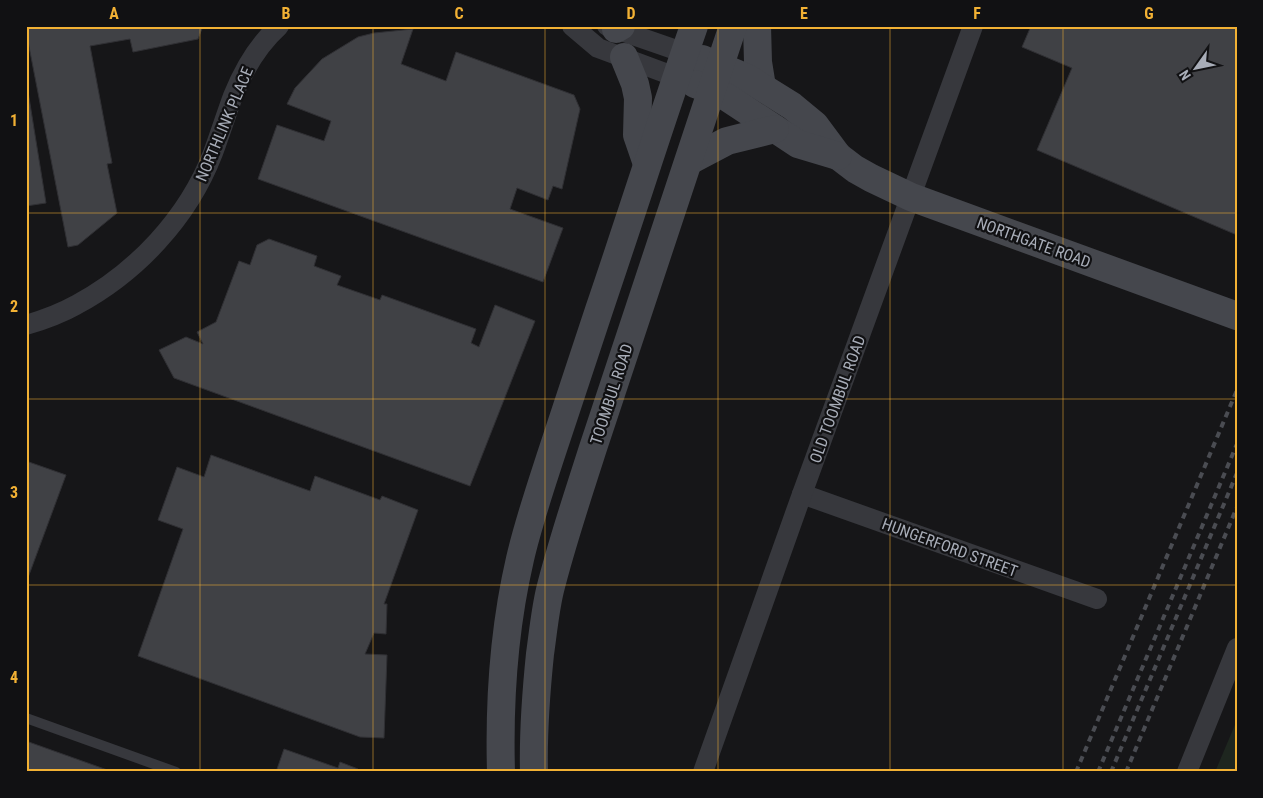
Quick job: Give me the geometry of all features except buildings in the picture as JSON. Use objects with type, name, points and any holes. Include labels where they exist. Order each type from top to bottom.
[{"type":"main road","points":[[501,772],[500,720],[503,678],[520,558],[534,508],[694,26]]},
{"type":"main road","name":"TOOMBUL ROAD","points":[[534,772],[534,725],[538,680],[542,636],[550,592],[569,523],[593,448],[733,26]]},
{"type":"main road","points":[[757,26],[758,62],[762,87]]},
{"type":"main road","points":[[624,57],[635,84],[638,98],[637,135],[647,164]]},
{"type":"main road","name":"NORTHGATE ROAD","points":[[681,65],[715,78],[747,78],[792,106],[815,125],[838,156],[855,169],[910,197],[1237,316]]},
{"type":"main road","name":"NORTHGATE ROAD","points":[[715,78],[728,98],[798,144],[838,156]]},
{"type":"main road","points":[[689,161],[727,141],[775,129]]},
{"type":"street","name":"NORTHLINK PLACE","points":[[26,325],[75,306],[105,288],[137,262],[162,237],[199,185],[213,154],[234,92],[247,68],[261,46],[279,26]]},
{"type":"street","points":[[573,26],[610,27],[681,65]]},
{"type":"street","points":[[573,26],[598,48],[624,57],[681,65]]},
{"type":"street","name":"OLD TOOMBUL ROAD","points":[[703,772],[802,494],[973,26]]},
{"type":"street","name":"HUNGERFORD STREET","points":[[802,494],[1097,600]]},
{"type":"street","points":[[1187,772],[1237,648]]},
{"type":"lane","points":[[26,718],[176,772]]},
{"type":"shaded area","points":[[1237,720],[1237,772],[1215,772]]},
{"type":"railway","points":[[1076,772],[1237,390]]},
{"type":"railway","points":[[1098,772],[1237,444]]},
{"type":"railway","points":[[1111,772],[1237,473]]},
{"type":"railway","points":[[1126,772],[1237,507]]}]
